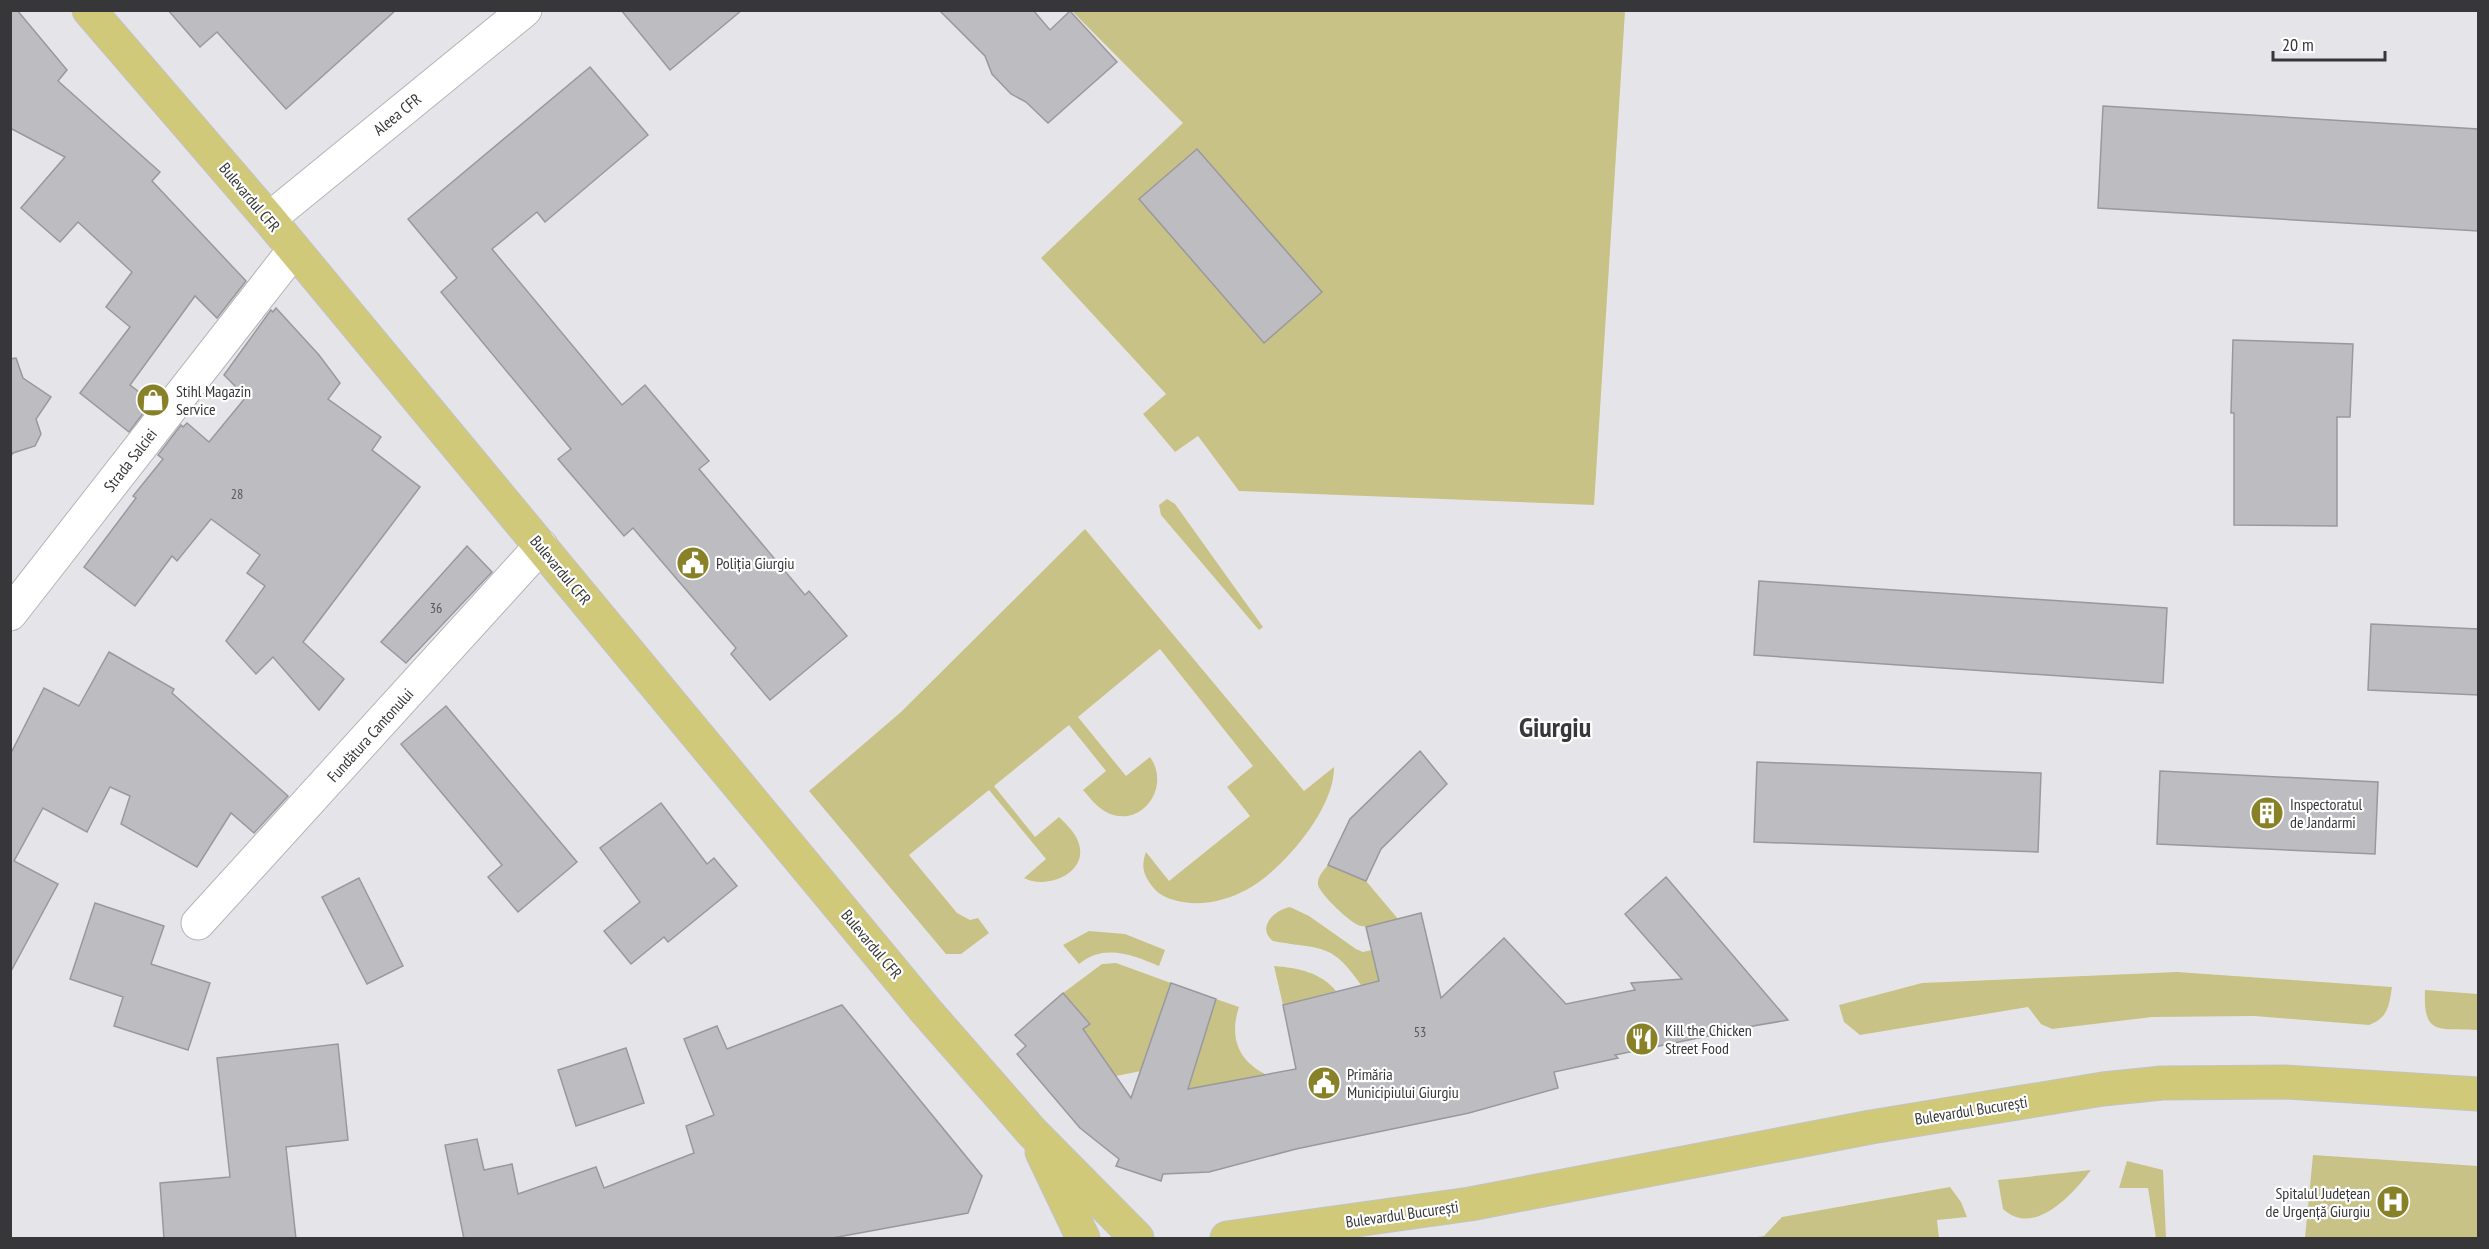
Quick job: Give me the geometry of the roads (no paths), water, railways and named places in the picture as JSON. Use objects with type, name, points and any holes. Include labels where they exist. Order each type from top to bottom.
[{"type":"main road","name":"Bulevardul CFR","points":[[89,10],[269,219],[926,1011],[1032,1132],[1137,1239]]},
{"type":"main road","name":"Bulevardul București","points":[[1227,1239],[1470,1204],[1871,1127],[2103,1089],[2162,1083],[2254,1082],[2478,1094]]},
{"type":"main road","name":"Bulevardul CFR","points":[[1032,1132],[1083,1239]]},
{"type":"main road","name":"Bulevardul București","points":[[1381,1239],[1470,1204]]},
{"type":"street","name":"Aleea CFR","points":[[269,219],[525,10]]},
{"type":"street","name":"Strada Salciei","points":[[10,614],[294,250]]},
{"type":"street","name":"Fundătura Cantonului","points":[[198,923],[541,546]]},
{"type":"place","name":"Stihl Magazin Service","points":[[153,400]]},
{"type":"place","name":"Poliția Giurgiu","points":[[693,563]]},
{"type":"place","name":"Inspectoratul de Jandarmi","points":[[2267,813]]},
{"type":"place","name":"Kill the Chicken Street Food","points":[[1642,1039]]},
{"type":"place","name":"Primăria Municipiului Giurgiu","points":[[1324,1083]]},
{"type":"place","name":"Spitalul Județean de Urgență Giurgiu","points":[[2393,1202]]},
{"type":"district","name":"Giurgiu","points":[[1555,727]]}]
